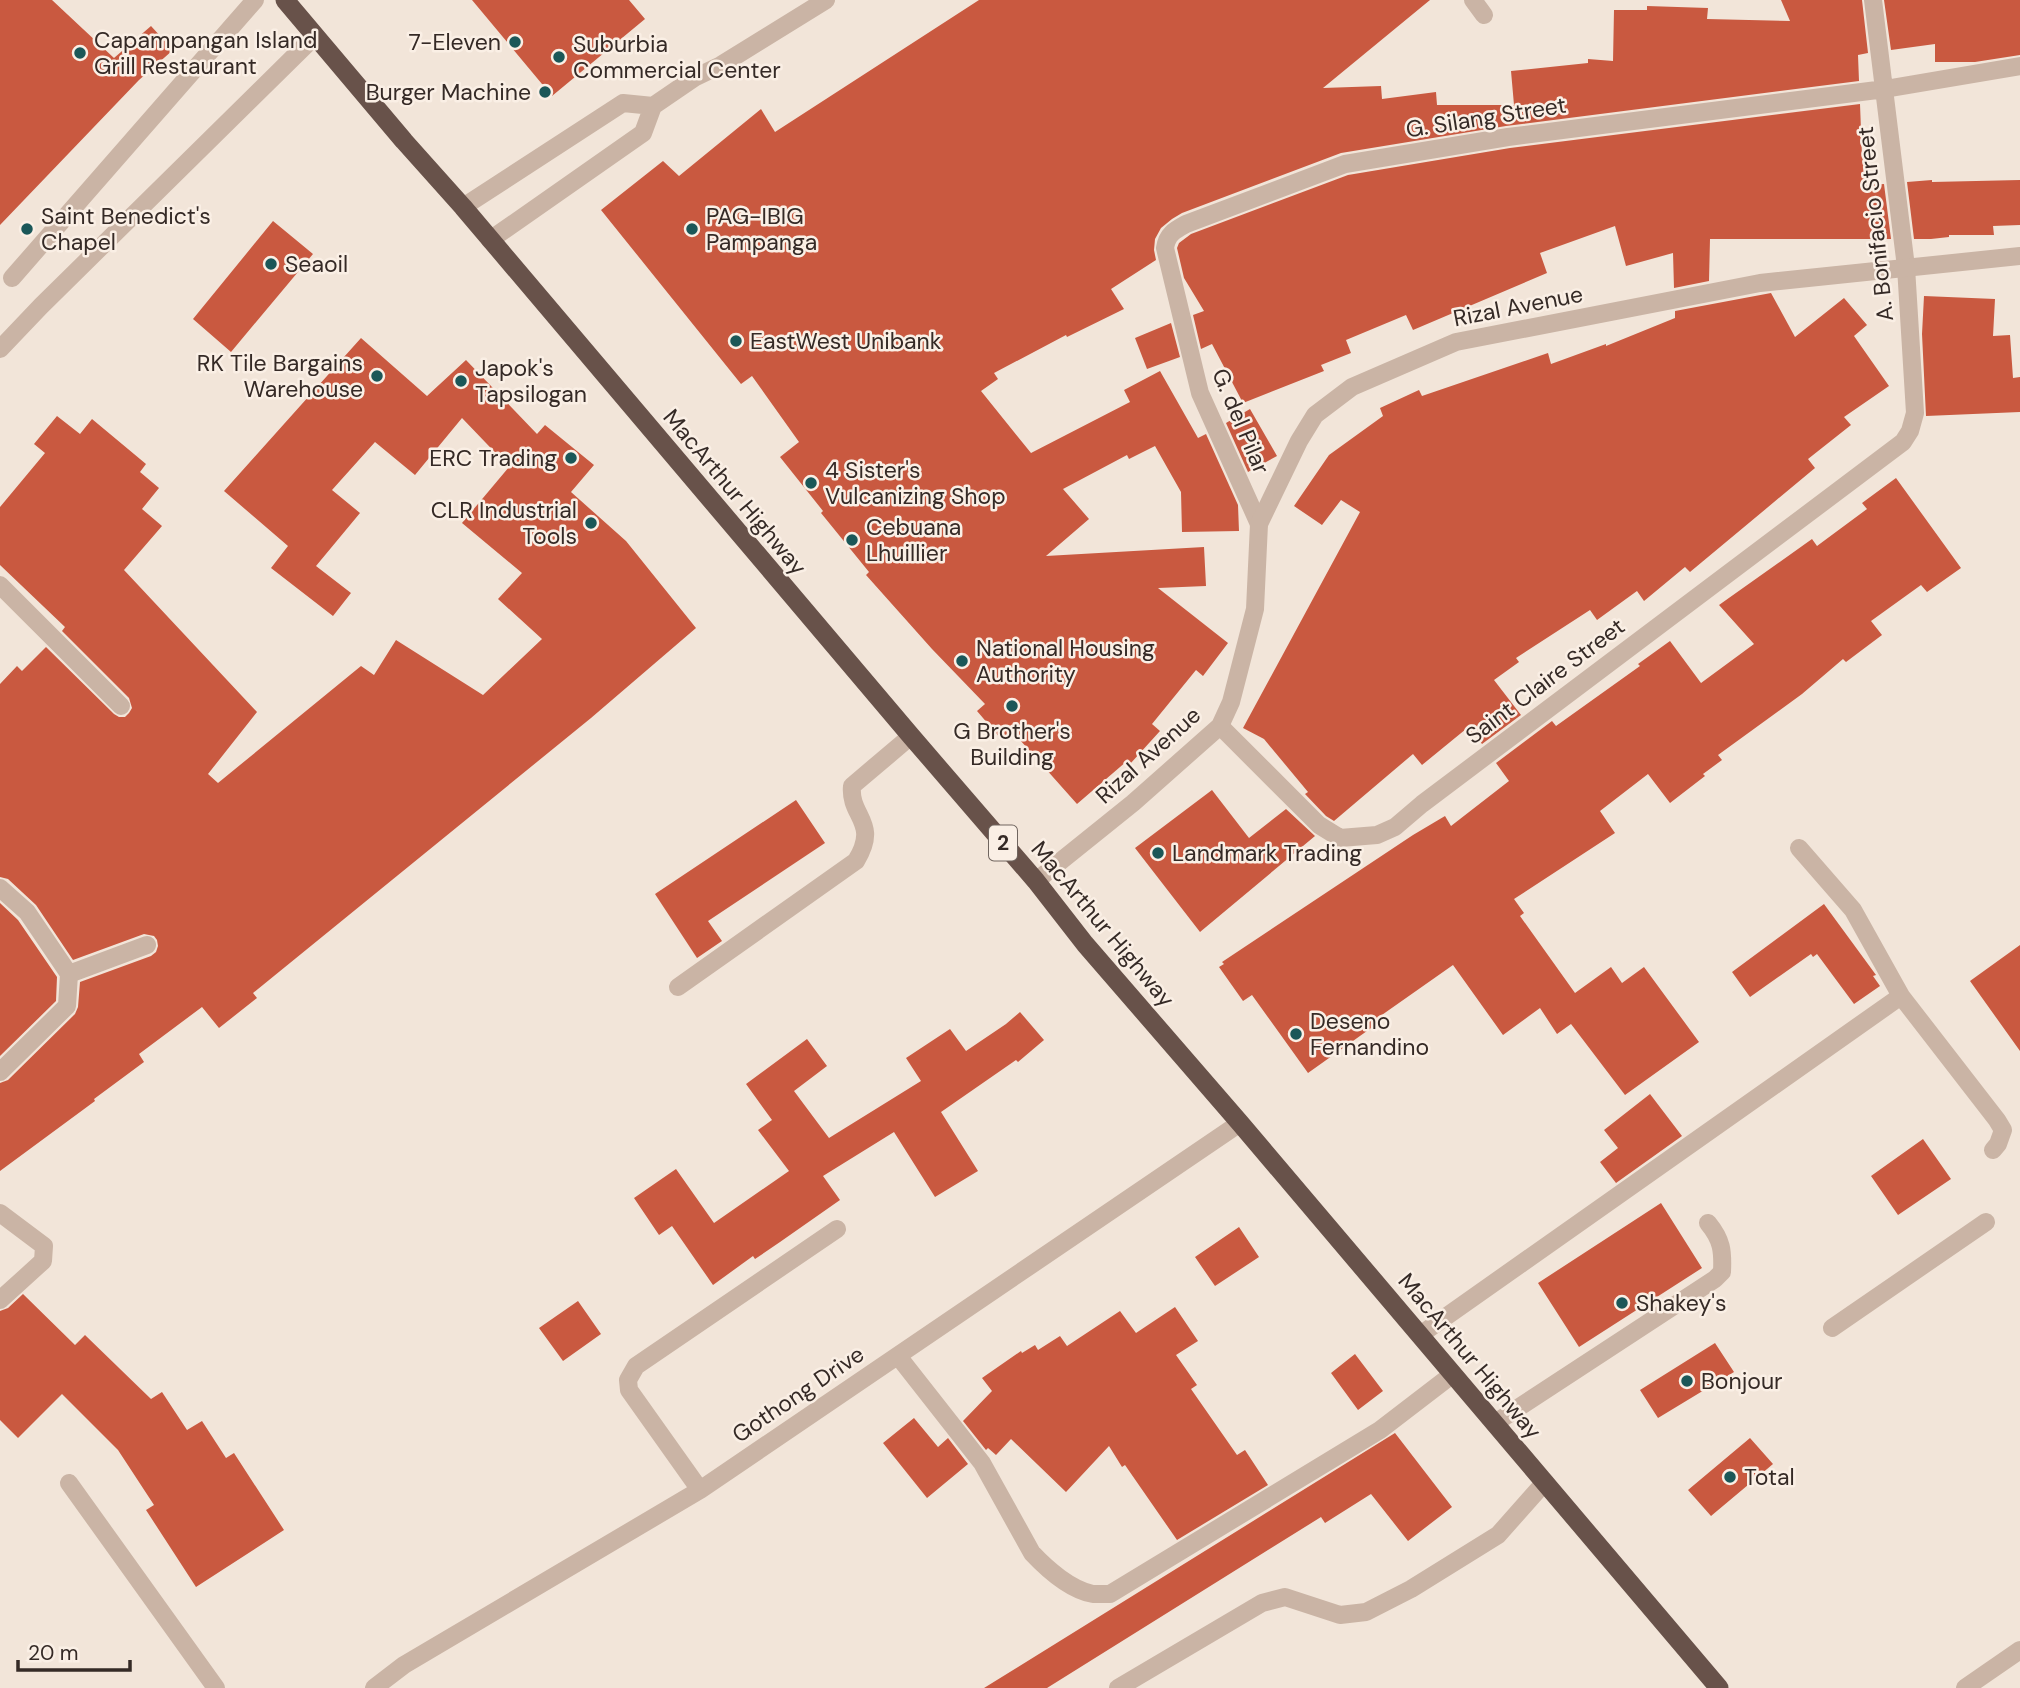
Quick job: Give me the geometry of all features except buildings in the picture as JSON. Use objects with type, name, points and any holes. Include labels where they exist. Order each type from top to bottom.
[{"type":"highway","name":"MacArthur Highway","points":[[285,0],[1719,1688]]},
{"type":"street","points":[[12,278],[255,0]]},
{"type":"street","points":[[490,240],[643,133],[653,106],[694,78],[721,65],[826,0]]},
{"type":"street","name":"A. Bonifacio Street","points":[[1872,0],[1906,267],[1915,413],[1910,431],[1903,442]]},
{"type":"street","points":[[0,349],[315,36]]},
{"type":"street","name":"G. Silang Street","points":[[1176,294],[1165,248],[1166,239],[1172,232],[1186,224],[1345,164],[1508,137],[1885,89],[2020,66]]},
{"type":"street","points":[[463,207],[623,103],[653,106]]},
{"type":"street","name":"Rizal Avenue","points":[[1036,881],[1133,803],[1220,726],[1231,702],[1255,609],[1259,524],[1299,441],[1315,415],[1352,387],[1456,342],[1760,283],[2020,256]]},
{"type":"street","name":"G. del Pilar","points":[[1176,294],[1199,393],[1259,524]]},
{"type":"street","name":"Saint Claire Street","points":[[1220,726],[1319,825],[1340,838],[1377,835],[1395,827],[1903,442]]},
{"type":"street","points":[[0,585],[121,706]]},
{"type":"street","points":[[678,987],[856,861],[864,848],[866,836],[862,818],[851,794],[852,786],[911,736]]},
{"type":"street","points":[[1799,848],[1853,910],[1901,996],[1997,1120],[2003,1130],[1993,1150]]},
{"type":"street","points":[[0,888],[27,912],[69,974],[67,1006],[0,1072]]},
{"type":"street","points":[[69,974],[146,945]]},
{"type":"street","points":[[1420,1335],[1901,996]]},
{"type":"street","name":"Gothong Drive","points":[[374,1688],[404,1665],[700,1490],[1240,1124]]},
{"type":"street","points":[[0,1213],[44,1246],[43,1261],[0,1300]]},
{"type":"street","points":[[1832,1328],[1986,1222]]},
{"type":"street","points":[[1495,1423],[1716,1279],[1722,1272],[1723,1249],[1708,1223]]},
{"type":"street","points":[[700,1490],[629,1390],[628,1380],[636,1366],[837,1229]]},
{"type":"street","points":[[898,1356],[982,1463],[1032,1553],[1043,1565],[1080,1589],[1094,1594],[1110,1594],[1380,1430],[1453,1374]]},
{"type":"street","points":[[1118,1688],[1262,1603],[1285,1597],[1340,1615],[1366,1612],[1411,1589],[1497,1535],[1545,1482]]},
{"type":"street","points":[[69,1483],[216,1688]]},
{"type":"street","points":[[1965,1688],[2020,1650]]},
{"type":"place","name":"7-Eleven","points":[[515,42]]},
{"type":"place","name":"Capampangan Island Grill Restaurant","points":[[80,53]]},
{"type":"place","name":"Suburbia Commercial Center","points":[[559,57]]},
{"type":"place","name":"Burger Machine","points":[[545,92]]},
{"type":"place","name":"Saint Benedict's Chapel","points":[[27,229]]},
{"type":"place","name":"PAG-IBIG Pampanga","points":[[692,229]]},
{"type":"place","name":"Seaoil","points":[[271,264]]},
{"type":"place","name":"EastWest Unibank","points":[[736,341]]},
{"type":"place","name":"RK Tile Bargains Warehouse","points":[[377,376]]},
{"type":"place","name":"Japok's Tapsilogan","points":[[461,381]]},
{"type":"place","name":"ERC Trading","points":[[571,458]]},
{"type":"place","name":"4 Sister's Vulcanizing Shop","points":[[811,483]]},
{"type":"place","name":"CLR Industrial Tools","points":[[591,523]]},
{"type":"place","name":"Cebuana Lhuillier","points":[[852,540]]},
{"type":"place","name":"National Housing Authority","points":[[962,661]]},
{"type":"place","name":"G Brother's Building","points":[[1012,706]]},
{"type":"place","name":"Landmark Trading","points":[[1158,853]]},
{"type":"place","name":"Deseno Fernandino","points":[[1296,1034]]},
{"type":"place","name":"Shakey's","points":[[1622,1303]]},
{"type":"place","name":"Bonjour","points":[[1687,1381]]},
{"type":"place","name":"Total","points":[[1730,1477]]}]
